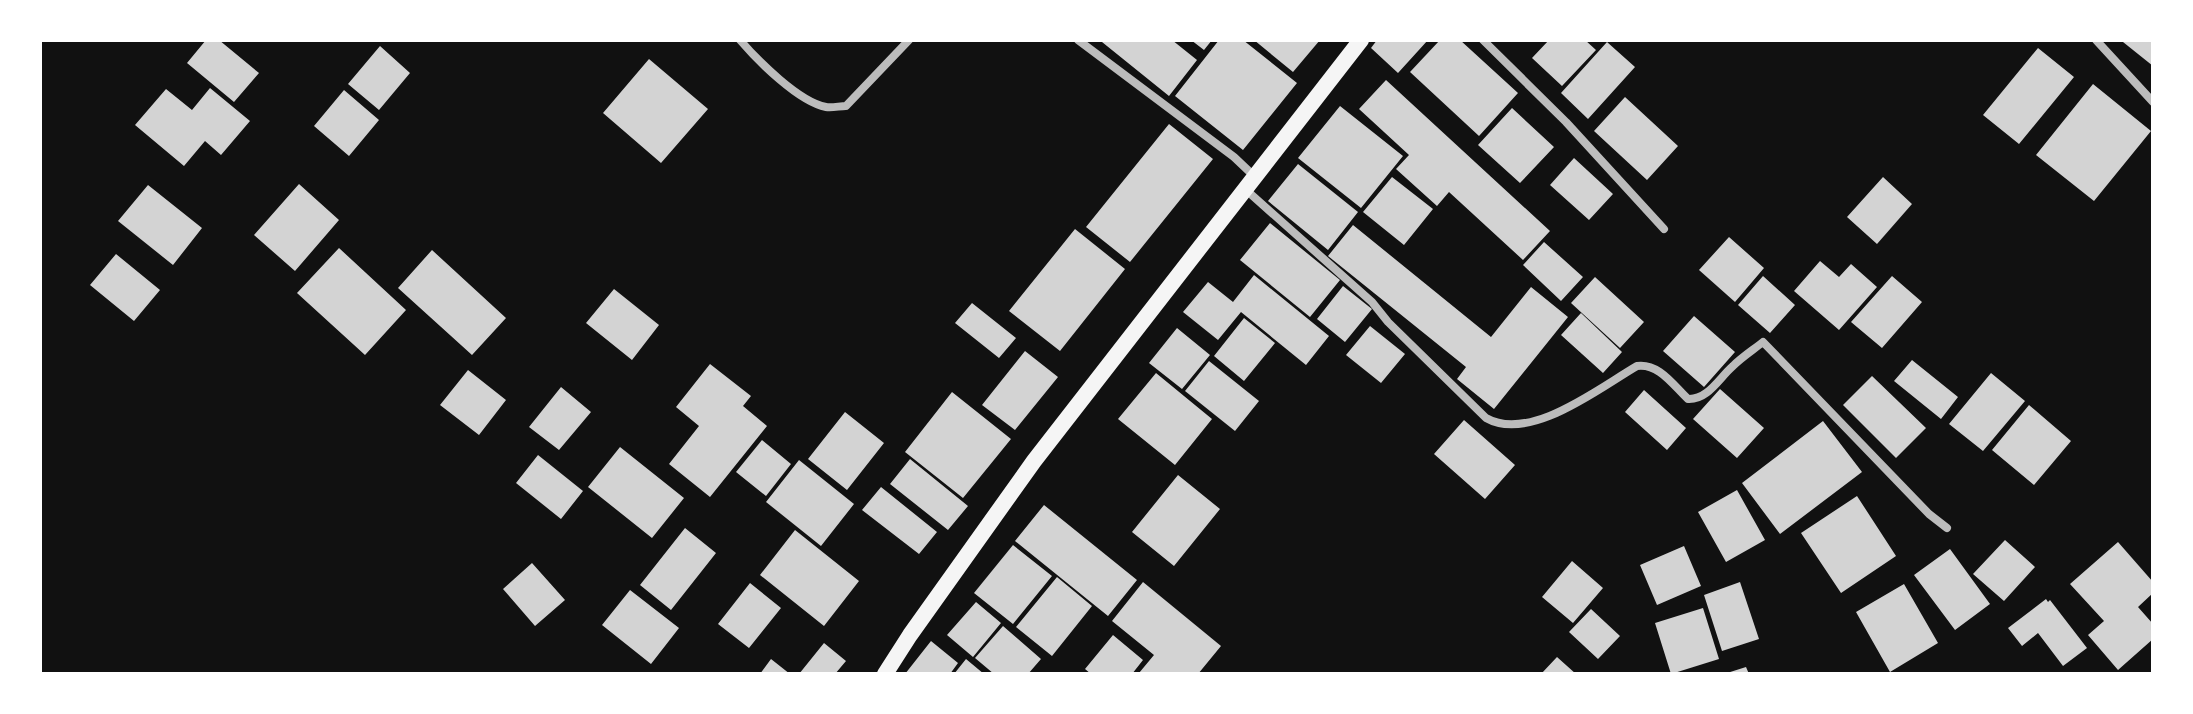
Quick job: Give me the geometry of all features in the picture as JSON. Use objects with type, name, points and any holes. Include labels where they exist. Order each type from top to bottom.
[{"type":"main road","points":[[885,674],[1034,461],[1361,40]]},
{"type":"street","points":[[740,40],[755,57],[803,96],[825,107],[835,107],[846,106],[863,91],[909,40]]},
{"type":"street","points":[[1078,40],[1234,157],[1250,182],[1372,302],[1388,322],[1486,418],[1498,425],[1533,423],[1570,406],[1637,366],[1646,365],[1658,370],[1688,399],[1694,399],[1703,396],[1731,367],[1763,342],[1929,514],[1947,528]]},
{"type":"street","points":[[1483,40],[1566,122],[1664,229]]},
{"type":"street","points":[[2096,40],[2153,102]]},
{"type":"building","points":[[206,40],[219,40],[259,73],[234,102],[187,63]]},
{"type":"building","points":[[1172,40],[1197,60],[1169,96],[1102,42]]},
{"type":"building","points":[[1191,40],[1212,40],[1204,50]]},
{"type":"building","points":[[1219,40],[1243,40],[1297,83],[1243,150],[1175,96]]},
{"type":"building","points":[[1254,40],[1320,40],[1293,72]]},
{"type":"building","points":[[1377,40],[1428,40],[1398,73],[1371,48]]},
{"type":"building","points":[[1440,40],[1460,40],[1518,93],[1479,136],[1410,72]]},
{"type":"building","points":[[1549,40],[1585,40],[1596,50],[1562,86],[1532,58]]},
{"type":"building","points":[[2153,40],[2153,66],[2123,42]]},
{"type":"building","points":[[1607,42],[1635,67],[1588,119],[1561,93]]},
{"type":"building","points":[[380,46],[410,73],[379,110],[348,84]]},
{"type":"building","points":[[2038,48],[2074,77],[2019,144],[1983,115]]},
{"type":"building","points":[[649,59],[708,109],[661,163],[603,113]]},
{"type":"building","points":[[1386,80],[1550,231],[1523,260],[1449,192],[1437,206],[1396,169],[1409,155],[1359,109]]},
{"type":"building","points":[[2093,84],[2151,131],[2094,201],[2036,155]]},
{"type":"building","points":[[210,88],[250,121],[221,155],[205,141],[184,166],[135,125],[166,89],[192,110]]},
{"type":"building","points":[[344,90],[379,120],[349,156],[314,126]]},
{"type":"building","points":[[1625,97],[1678,146],[1647,180],[1594,131]]},
{"type":"building","points":[[1340,106],[1403,156],[1361,208],[1298,158]]},
{"type":"building","points":[[1512,108],[1554,147],[1520,183],[1478,145]]},
{"type":"building","points":[[1169,124],[1213,159],[1130,262],[1086,227]]},
{"type":"building","points":[[1574,158],[1613,194],[1589,220],[1550,185]]},
{"type":"building","points":[[1298,164],[1358,212],[1328,250],[1268,201]]},
{"type":"building","points":[[1392,177],[1433,209],[1404,245],[1363,212]]},
{"type":"building","points":[[1883,177],[1912,204],[1877,244],[1847,217]]},
{"type":"building","points":[[299,184],[339,220],[295,271],[254,235]]},
{"type":"building","points":[[148,185],[202,228],[173,265],[118,221]]},
{"type":"building","points":[[1270,223],[1340,280],[1310,317],[1240,260]]},
{"type":"building","points":[[1353,225],[1491,337],[1531,287],[1568,317],[1494,409],[1457,379],[1466,367],[1328,256]]},
{"type":"building","points":[[1075,229],[1125,269],[1060,351],[1009,311]]},
{"type":"building","points":[[1729,237],[1764,268],[1735,302],[1699,270]]},
{"type":"building","points":[[1544,242],[1583,277],[1561,301],[1523,265]]},
{"type":"building","points":[[339,248],[406,310],[365,355],[297,293]]},
{"type":"building","points":[[432,250],[506,318],[472,355],[398,288]]},
{"type":"building","points":[[116,254],[160,290],[134,321],[90,285]]},
{"type":"building","points":[[1820,261],[1839,277],[1851,264],[1877,287],[1839,330],[1794,291]]},
{"type":"building","points":[[1254,275],[1329,336],[1306,365],[1241,312],[1218,340],[1183,312],[1208,282],[1233,302]]},
{"type":"building","points":[[1763,276],[1795,305],[1770,333],[1738,305]]},
{"type":"building","points":[[1892,276],[1922,302],[1882,348],[1851,322]]},
{"type":"building","points":[[1595,277],[1644,322],[1620,348],[1571,303]]},
{"type":"building","points":[[1343,286],[1372,309],[1345,342],[1317,319]]},
{"type":"building","points":[[614,289],[659,325],[632,360],[586,323]]},
{"type":"building","points":[[972,303],[1016,338],[999,358],[955,323]]},
{"type":"building","points":[[1581,313],[1622,352],[1603,373],[1561,335]]},
{"type":"building","points":[[1694,316],[1735,352],[1704,387],[1663,351]]},
{"type":"building","points":[[1244,318],[1275,343],[1244,381],[1214,356]]},
{"type":"building","points":[[1370,326],[1405,354],[1381,383],[1346,355]]},
{"type":"building","points":[[1177,328],[1210,355],[1182,389],[1149,363]]},
{"type":"building","points":[[1025,351],[1058,377],[1015,430],[982,405]]},
{"type":"building","points":[[1912,360],[1958,397],[1941,419],[1894,381]]},
{"type":"building","points":[[1209,361],[1259,401],[1235,431],[1185,391]]},
{"type":"building","points":[[710,364],[751,396],[743,406],[767,426],[710,497],[669,464],[699,426],[676,407]]},
{"type":"building","points":[[468,370],[506,400],[479,435],[440,405]]},
{"type":"building","points":[[1156,373],[1212,419],[1175,465],[1118,419]]},
{"type":"building","points":[[1991,373],[2025,401],[1983,451],[1949,424]]},
{"type":"building","points":[[1872,376],[1926,428],[1896,458],[1843,405]]},
{"type":"building","points":[[561,387],[591,412],[559,450],[529,427]]},
{"type":"building","points":[[1720,389],[1764,428],[1737,458],[1693,419]]},
{"type":"building","points":[[1644,390],[1686,428],[1667,450],[1625,412]]},
{"type":"building","points":[[952,392],[1011,439],[963,498],[905,452]]},
{"type":"building","points":[[2029,405],[2071,441],[2034,485],[1992,450]]},
{"type":"building","points":[[845,412],[884,443],[847,490],[808,459]]},
{"type":"building","points":[[1464,420],[1515,465],[1485,499],[1434,454]]},
{"type":"building","points":[[1823,421],[1862,472],[1780,534],[1742,483]]},
{"type":"building","points":[[762,440],[791,464],[766,496],[736,472]]},
{"type":"building","points":[[620,447],[684,498],[652,538],[588,487]]},
{"type":"building","points":[[538,455],[583,491],[561,519],[516,483]]},
{"type":"building","points":[[910,459],[968,506],[948,530],[890,484]]},
{"type":"building","points":[[799,460],[854,504],[821,546],[766,502]]},
{"type":"building","points":[[1178,475],[1220,509],[1174,566],[1132,532]]},
{"type":"building","points":[[881,487],[937,532],[919,554],[862,510]]},
{"type":"building","points":[[1737,490],[1765,540],[1726,562],[1698,512]]},
{"type":"building","points":[[1857,496],[1896,556],[1841,593],[1801,533]]},
{"type":"building","points":[[1044,505],[1137,580],[1108,616],[1015,541]]},
{"type":"building","points":[[685,528],[716,553],[671,610],[640,585]]},
{"type":"building","points":[[795,530],[859,581],[824,626],[760,575]]},
{"type":"building","points":[[2005,540],[2035,567],[2004,601],[1973,574]]},
{"type":"building","points":[[2118,542],[2153,582],[2153,593],[2138,607],[2153,624],[2153,639],[2118,670],[2088,635],[2104,621],[2070,584]]},
{"type":"building","points":[[1013,545],[1052,576],[1013,624],[974,593]]},
{"type":"building","points":[[1684,546],[1701,586],[1657,605],[1640,565]]},
{"type":"building","points":[[1950,549],[1990,604],[1955,630],[1914,575]]},
{"type":"building","points":[[1572,561],[1603,588],[1573,623],[1542,597]]},
{"type":"building","points":[[532,563],[565,600],[535,626],[503,589]]},
{"type":"building","points":[[1057,577],[1092,606],[1052,656],[1016,627]]},
{"type":"building","points":[[1143,582],[1221,646],[1198,674],[1139,673],[1154,655],[1112,621]]},
{"type":"building","points":[[1740,582],[1759,639],[1722,651],[1704,595]]},
{"type":"building","points":[[750,583],[781,608],[749,648],[718,624]]},
{"type":"building","points":[[1904,584],[1938,643],[1890,672],[1856,612]]},
{"type":"building","points":[[630,590],[679,628],[651,664],[602,625]]},
{"type":"building","points":[[2046,599],[2048,602],[2050,600],[2087,648],[2063,666],[2038,633],[2022,646],[2008,628]]},
{"type":"building","points":[[976,602],[1001,623],[973,657],[947,635]]},
{"type":"building","points":[[1703,608],[1719,659],[1671,674],[1655,623]]},
{"type":"building","points":[[1591,609],[1620,636],[1598,659],[1569,632]]},
{"type":"building","points":[[1003,626],[1041,659],[1028,674],[994,674],[975,658]]},
{"type":"building","points":[[1113,635],[1143,660],[1132,674],[1091,674],[1085,669]]},
{"type":"building","points":[[931,641],[958,663],[950,674],[905,674]]},
{"type":"building","points":[[824,643],[846,661],[835,674],[799,674]]},
{"type":"building","points":[[1557,657],[1576,674],[1541,674]]},
{"type":"building","points":[[771,659],[790,674],[760,674]]},
{"type":"building","points":[[966,659],[984,674],[954,674]]},
{"type":"building","points":[[1746,667],[1749,674],[1727,674],[1727,673]]}]
